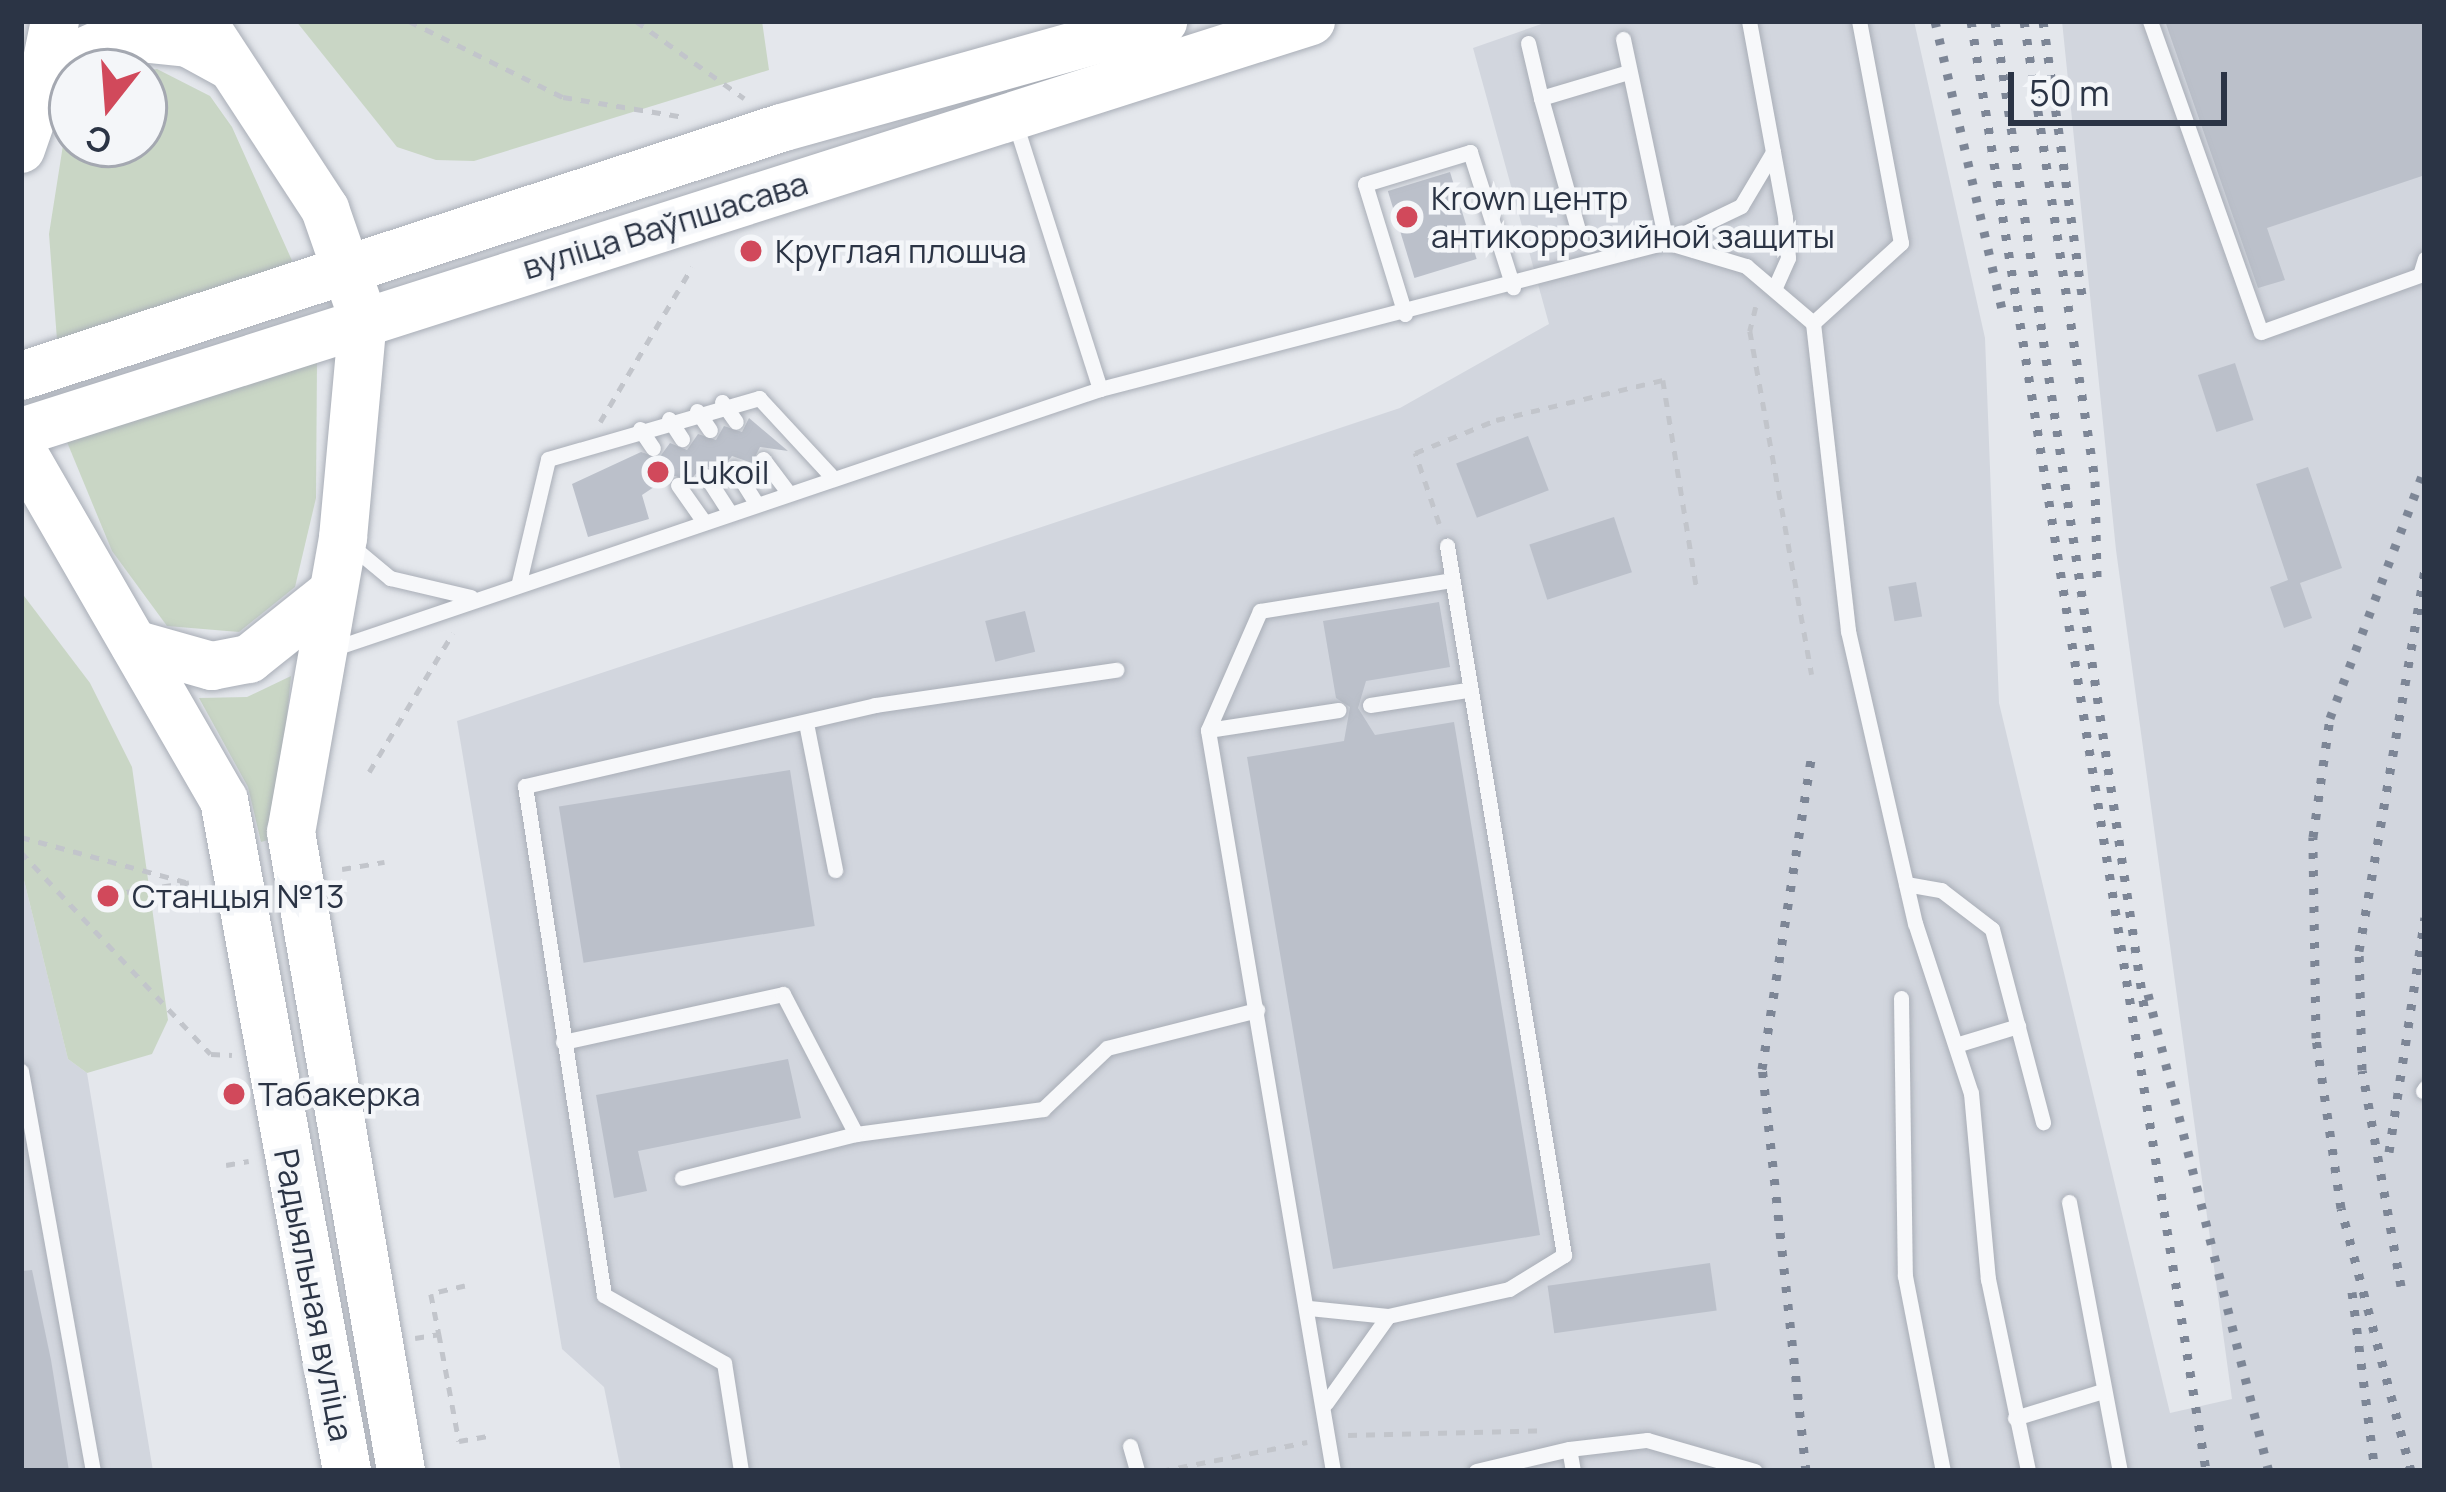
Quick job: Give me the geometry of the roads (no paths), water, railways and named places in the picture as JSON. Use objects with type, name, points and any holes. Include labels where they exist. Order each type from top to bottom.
[{"type":"main road","points":[[21,149],[40,94],[55,21]]},
{"type":"main road","points":[[202,21],[230,66]]},
{"type":"main road","name":"вуліца Ваўпшасава","points":[[21,376],[350,266],[1163,21]]},
{"type":"main road","name":"вуліца Ваўпшасава","points":[[21,432],[363,318],[1311,21]]},
{"type":"main road","points":[[40,94],[78,54],[120,36],[188,43],[230,66]]},
{"type":"main road","name":"Радыяльная вуліца","points":[[230,66],[350,266],[363,318],[344,538],[292,832],[401,1471]]},
{"type":"main road","name":"Радыяльная вуліца","points":[[21,449],[204,755],[235,838],[346,1471]]},
{"type":"main road","points":[[134,644],[212,666],[249,659],[333,592]]},
{"type":"lane","points":[[1749,21],[1788,258],[1769,282]]},
{"type":"lane","points":[[1813,323],[1900,243],[1859,21]]},
{"type":"lane","points":[[2150,21],[2261,332],[2420,275],[2425,259]]},
{"type":"lane","points":[[1623,39],[1625,74],[1666,242]]},
{"type":"lane","points":[[1528,43],[1580,236]]},
{"type":"lane","points":[[1541,98],[1625,74]]},
{"type":"lane","points":[[1013,116],[1100,389]]},
{"type":"lane","points":[[1406,314],[1365,184],[1470,152],[1513,287]]},
{"type":"lane","points":[[322,654],[786,490],[1100,389],[1513,287],[1666,242],[1741,206],[1773,152]]},
{"type":"lane","points":[[1666,242],[1769,282],[1813,323],[1848,631],[1906,884],[1959,1045],[2015,1418],[2028,1471]]},
{"type":"lane","points":[[519,582],[548,459],[586,446],[722,402],[760,398],[833,478]]},
{"type":"lane","points":[[722,402],[736,422]]},
{"type":"lane","points":[[697,411],[710,430]]},
{"type":"lane","points":[[669,419],[682,439]]},
{"type":"lane","points":[[640,429],[653,448]]},
{"type":"lane","points":[[763,459],[786,490]]},
{"type":"lane","points":[[734,468],[755,501]]},
{"type":"lane","points":[[706,476],[728,510]]},
{"type":"lane","points":[[678,485],[702,519]]},
{"type":"lane","points":[[344,538],[390,578],[474,598]]},
{"type":"lane","points":[[1309,1307],[1388,1316],[1509,1289],[1564,1255],[1467,690],[1447,546]]},
{"type":"lane","points":[[1334,1471],[1208,730],[1260,610],[1452,580]]},
{"type":"lane","points":[[741,1471],[724,1364],[604,1295],[525,786],[806,723],[1117,670]]},
{"type":"lane","points":[[1370,705],[1467,690]]},
{"type":"lane","points":[[1208,730],[1338,710]]},
{"type":"lane","points":[[806,723],[835,870]]},
{"type":"lane","points":[[1906,884],[1941,890],[1992,929],[2043,1122]]},
{"type":"lane","points":[[563,1042],[783,994],[856,1134]]},
{"type":"lane","points":[[1900,998],[1906,1276],[1943,1471]]},
{"type":"lane","points":[[682,1178],[856,1134],[1043,1108],[1107,1048],[1257,1010]]},
{"type":"lane","points":[[1959,1045],[2018,1026]]},
{"type":"lane","points":[[21,1071],[93,1471]]},
{"type":"lane","points":[[2069,1202],[2120,1471]]},
{"type":"lane","points":[[1326,1403],[1388,1316]]},
{"type":"lane","points":[[2015,1418],[2103,1390]]},
{"type":"lane","points":[[1476,1471],[1569,1449],[1647,1440],[1755,1471]]},
{"type":"lane","points":[[1130,1446],[1136,1471]]},
{"type":"lane","points":[[1569,1449],[1573,1471]]},
{"type":"railway","points":[[1935,21],[2003,313]]},
{"type":"railway","points":[[1971,21],[2206,1471]]},
{"type":"railway","points":[[1995,21],[2145,1013]]},
{"type":"railway","points":[[2024,21],[2095,481],[2097,579]]},
{"type":"railway","points":[[2043,21],[2083,302]]},
{"type":"railway","points":[[2411,1471],[2341,1208],[2316,1038],[2313,837],[2330,718],[2425,468]]},
{"type":"railway","points":[[2401,1286],[2362,1070],[2359,951],[2425,570]]},
{"type":"railway","points":[[1806,1471],[1762,1069],[1811,759]]},
{"type":"railway","points":[[2389,1152],[2425,918]]},
{"type":"railway","points":[[2148,994],[2269,1471]]},
{"type":"railway","points":[[2352,1292],[2375,1471]]},
{"type":"place","name":"Krown центр антикоррозийной защиты","points":[[1407,217]]},
{"type":"place","name":"Круглая плошча","points":[[751,251]]},
{"type":"place","name":"Lukoil","points":[[658,472]]},
{"type":"place","name":"Станцыя №13","points":[[108,896]]},
{"type":"place","name":"Табакерка","points":[[234,1094]]}]
